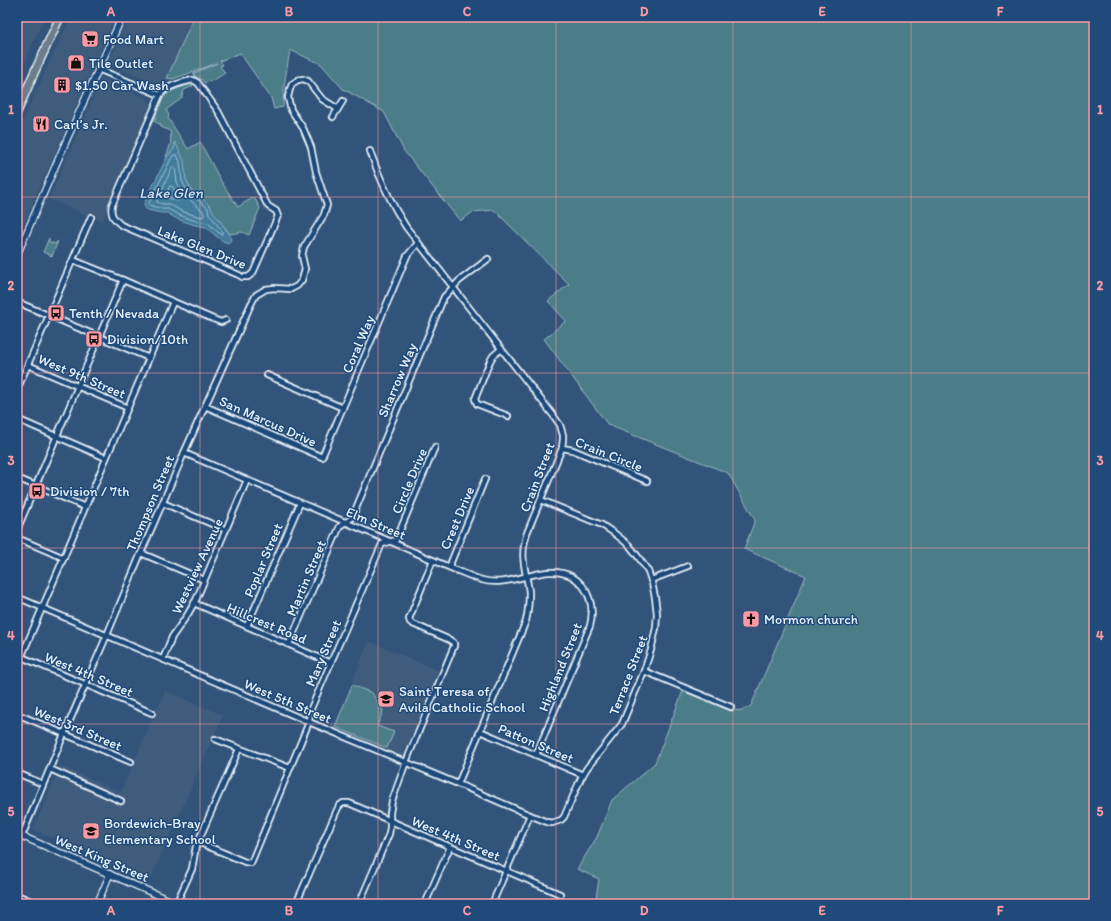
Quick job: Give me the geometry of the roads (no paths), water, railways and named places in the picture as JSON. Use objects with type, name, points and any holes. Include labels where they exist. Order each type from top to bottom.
[{"type":"main road","points":[[17,112],[60,17]]},
{"type":"street","points":[[17,255],[66,139],[122,17]]},
{"type":"street","points":[[98,69],[160,95]]},
{"type":"street","name":"Thompson Street","points":[[19,835],[50,769],[184,453],[256,295],[266,289],[291,289],[297,286],[302,280],[305,269],[302,256],[304,247],[324,215],[327,205],[316,172],[311,147],[303,128],[291,110],[288,97],[292,84],[303,79],[308,81],[322,99],[338,110]]},
{"type":"street","name":"Lake Glen Drive","points":[[193,80],[198,83],[218,111],[268,206],[276,211],[278,216],[253,272],[248,277],[242,277],[121,225],[113,219],[110,211],[112,204],[160,95],[162,91],[185,82],[193,80]]},
{"type":"street","points":[[333,118],[343,101]]},
{"type":"street","name":"Crain Street","points":[[370,151],[390,202],[406,227],[560,425],[563,440],[562,448],[524,542],[523,564],[529,594],[526,621],[458,784]]},
{"type":"street","points":[[17,390],[92,217]]},
{"type":"street","name":"Coral Way","points":[[322,457],[407,256],[418,243]]},
{"type":"street","name":"Sharrow Way","points":[[345,522],[352,518],[444,296],[488,259]]},
{"type":"street","points":[[73,260],[221,322],[226,320]]},
{"type":"street","points":[[17,530],[123,280]]},
{"type":"street","points":[[17,302],[149,358]]},
{"type":"street","points":[[17,667],[19,656],[43,608],[173,302]]},
{"type":"street","points":[[501,349],[493,356],[475,399],[477,404],[508,416]]},
{"type":"street","name":"West 9th Street","points":[[28,365],[128,408]]},
{"type":"street","points":[[267,375],[343,408]]},
{"type":"street","name":"San Marcus Drive","points":[[205,406],[322,457]]},
{"type":"street","points":[[17,419],[106,458]]},
{"type":"street","name":"Circle Drive","points":[[389,541],[396,540],[435,447]]},
{"type":"street","name":"Crain Circle","points":[[562,448],[573,450],[648,481]]},
{"type":"street","name":"Elm Street","points":[[184,453],[481,580],[488,582],[505,582],[552,572],[565,574]]},
{"type":"street","points":[[17,478],[85,507]]},
{"type":"street","name":"Crest Drive","points":[[449,567],[486,479]]},
{"type":"street","name":"Westview Avenue","points":[[162,659],[172,637],[194,603],[247,480]]},
{"type":"street","name":"Terrace Street","points":[[541,500],[602,525],[629,545],[648,571],[656,597],[657,614],[654,640],[644,671],[622,724],[583,774],[564,817],[561,820],[552,823]]},
{"type":"street","points":[[163,503],[226,530]]},
{"type":"street","name":"Poplar Street","points":[[247,626],[300,503]]},
{"type":"street","name":"Martin Street","points":[[289,644],[340,526],[345,522]]},
{"type":"street","points":[[17,538],[64,558]]},
{"type":"street","name":"Mary Street","points":[[198,842],[245,862],[251,863],[309,722],[310,711],[331,662],[382,544],[389,541]]},
{"type":"street","points":[[141,553],[204,580]]},
{"type":"street","points":[[359,904],[389,834],[392,801],[406,762],[454,646],[454,643],[450,640],[413,624],[410,622],[409,618],[433,560]]},
{"type":"street","points":[[651,580],[688,566]]},
{"type":"street","name":"Highland Street","points":[[536,755],[592,618],[592,607],[590,598],[586,591],[579,582],[565,574]]},
{"type":"street","name":"West 5th Street","points":[[17,597],[309,722],[552,823]]},
{"type":"street","name":"Hillcrest Road","points":[[194,603],[331,662]]},
{"type":"street","name":"West 4th Street","points":[[19,656],[152,713]]},
{"type":"street","points":[[644,671],[731,708]]},
{"type":"street","name":"West 3rd Street","points":[[17,714],[131,762]]},
{"type":"street","name":"Patton Street","points":[[480,731],[583,774]]},
{"type":"street","points":[[215,739],[290,768]]},
{"type":"street","points":[[177,904],[192,869],[196,846],[239,749]]},
{"type":"street","points":[[50,769],[122,801]]},
{"type":"street","points":[[17,773],[43,784]]},
{"type":"street","name":"West 4th Street","points":[[296,904],[337,810],[343,803],[349,803],[560,894]]},
{"type":"street","points":[[492,904],[530,815]]},
{"type":"street","name":"West King Street","points":[[19,835],[177,904]]},
{"type":"street","points":[[425,904],[450,847]]},
{"type":"street","points":[[97,904],[110,874]]},
{"type":"street","points":[[17,895],[32,903],[38,904]]},
{"type":"water","name":"Lake Glen","points":[[175,142],[184,161],[186,180],[191,190],[200,196],[211,207],[230,235],[231,240],[228,243],[216,236],[206,227],[177,219],[167,213],[161,213],[145,208],[144,204],[167,157],[174,149]]},
{"type":"place","name":"Food Mart","points":[[90,39]]},
{"type":"place","name":"Tile Outlet","points":[[76,63]]},
{"type":"place","name":"$1.50 Car Wash","points":[[62,85]]},
{"type":"place","name":"Carl’s Jr.","points":[[41,124]]},
{"type":"place","name":"Tenth / Nevada","points":[[56,313]]},
{"type":"place","name":"Division/10th","points":[[94,339]]},
{"type":"place","name":"Division / 7th","points":[[37,491]]},
{"type":"place","name":"Mormon church","points":[[751,619]]},
{"type":"place","name":"Saint Teresa of Avila Catholic School","points":[[386,699]]},
{"type":"place","name":"Bordewich-Bray Elementary School","points":[[91,831]]}]
